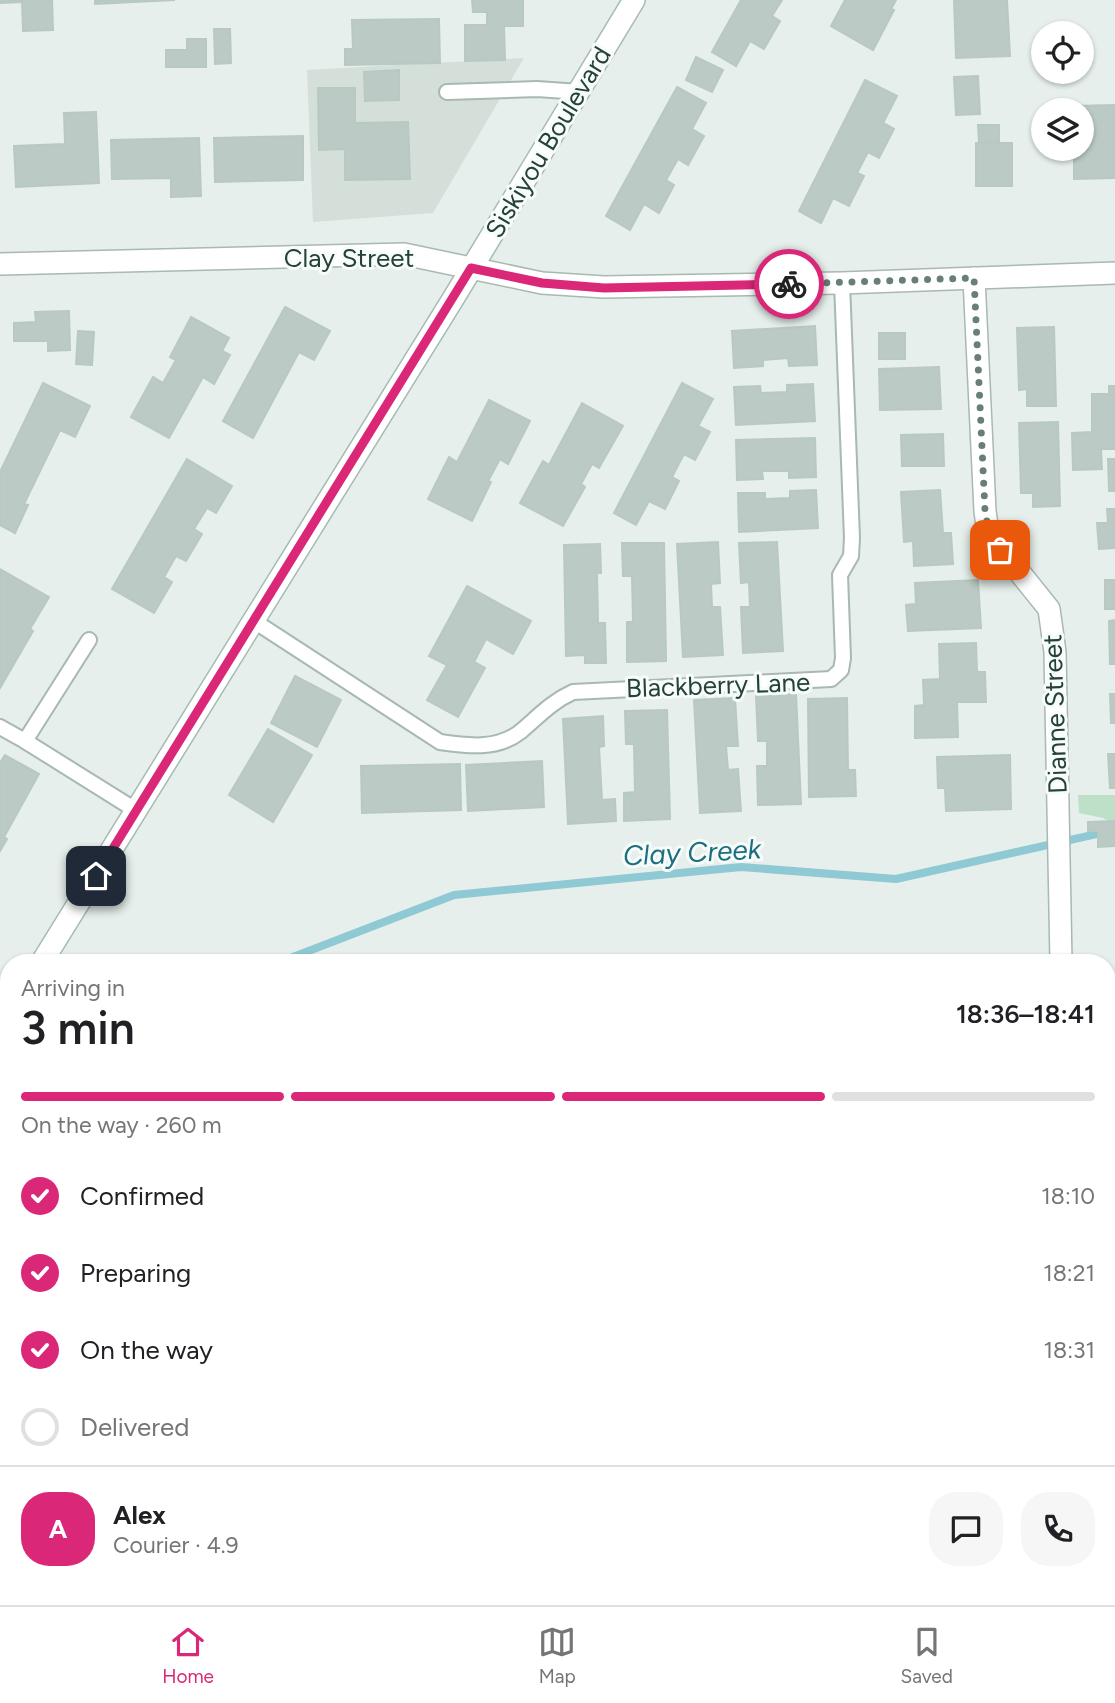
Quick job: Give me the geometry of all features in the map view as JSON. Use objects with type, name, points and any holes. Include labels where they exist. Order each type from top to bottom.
[{"type":"street","name":"Siskiyou Boulevard","points":[[47,954],[635,0]]},
{"type":"street","name":"Clay Street","points":[[0,264],[404,254],[542,283],[604,288],[1115,273]]},
{"type":"street","name":"Dianne Street","points":[[974,278],[985,511],[989,533],[1049,609],[1055,652],[1061,954]]},
{"type":"lane","points":[[446,92],[537,89],[580,92]]},
{"type":"lane","name":"Blackberry Lane","points":[[254,621],[421,731],[440,742],[464,745],[491,745],[504,741],[518,734],[546,707],[573,692],[831,679],[841,670],[844,658],[840,575],[848,565],[852,538],[842,283]]},
{"type":"lane","points":[[25,741],[89,640]]},
{"type":"lane","points":[[0,727],[137,811]]},
{"type":"shaded area","points":[[524,58],[433,213],[313,222],[307,70]]},
{"type":"green space","points":[[1078,795],[1115,795],[1115,824],[1103,818],[1079,813]]},
{"type":"building","points":[[0,0],[52,0],[53,30],[23,31],[22,2],[0,3]]},
{"type":"building","points":[[95,0],[175,0],[95,4]]},
{"type":"building","points":[[472,0],[523,0],[523,26],[504,26],[505,60],[465,61],[465,25],[487,25],[487,12],[473,12]]},
{"type":"building","points":[[741,0],[782,0],[772,16],[780,21],[764,49],[750,41],[736,66],[712,52]]},
{"type":"building","points":[[845,0],[896,0],[891,9],[894,10],[873,50],[831,26]]},
{"type":"building","points":[[954,0],[1007,0],[1010,56],[956,58]]},
{"type":"building","points":[[439,19],[440,63],[345,65],[345,49],[353,49],[352,20]]},
{"type":"building","points":[[214,29],[230,29],[231,63],[215,64]]},
{"type":"building","points":[[187,39],[206,39],[206,67],[166,67],[166,50],[187,50]]},
{"type":"building","points":[[696,57],[723,70],[712,92],[686,80]]},
{"type":"building","points":[[399,70],[399,100],[365,101],[364,72]]},
{"type":"building","points":[[978,76],[980,114],[956,115],[954,77]]},
{"type":"building","points":[[865,80],[897,96],[883,123],[894,129],[879,158],[868,152],[857,173],[864,176],[849,206],[833,198],[821,223],[799,211]]},
{"type":"building","points":[[677,87],[706,103],[692,129],[704,136],[688,165],[678,159],[666,180],[674,185],[659,213],[644,204],[630,230],[606,216]]},
{"type":"building","points":[[318,88],[355,88],[355,123],[408,122],[410,179],[345,180],[345,149],[319,150]]},
{"type":"building","points":[[1115,105],[1115,178],[1074,179],[1074,161],[1094,161],[1094,106]]},
{"type":"building","points":[[96,112],[99,183],[16,187],[14,146],[65,144],[64,113]]},
{"type":"building","points":[[978,125],[999,125],[999,142],[979,142]]},
{"type":"building","points":[[303,136],[303,180],[215,182],[214,138]]},
{"type":"building","points":[[199,138],[201,196],[171,197],[171,178],[112,179],[111,140]]},
{"type":"building","points":[[976,143],[1012,143],[1012,186],[976,186]]},
{"type":"building","points":[[285,307],[330,331],[314,360],[299,352],[253,438],[223,421]]},
{"type":"building","points":[[69,311],[70,350],[48,351],[48,341],[14,341],[14,323],[36,322],[35,312]]},
{"type":"building","points":[[191,317],[229,338],[222,351],[230,355],[214,384],[203,377],[169,438],[131,417],[153,377],[163,383],[176,360],[170,357]]},
{"type":"building","points":[[815,326],[817,365],[789,366],[788,358],[763,360],[763,366],[734,368],[732,331]]},
{"type":"building","points":[[1054,327],[1056,406],[1027,406],[1027,389],[1019,390],[1017,328]]},
{"type":"building","points":[[78,331],[94,332],[92,365],[76,364]]},
{"type":"building","points":[[879,333],[905,333],[905,359],[879,359]]},
{"type":"building","points":[[939,367],[941,409],[880,410],[879,369]]},
{"type":"building","points":[[43,383],[90,406],[75,437],[60,430],[24,504],[28,505],[15,533],[0,525],[0,472]]},
{"type":"building","points":[[682,383],[713,399],[698,426],[710,432],[695,460],[684,454],[672,477],[679,481],[665,509],[649,501],[636,525],[614,513]]},
{"type":"building","points":[[813,384],[815,421],[736,425],[734,387],[760,386],[761,393],[787,392],[787,385]]},
{"type":"building","points":[[1109,386],[1115,386],[1115,449],[1101,449],[1102,469],[1073,470],[1072,433],[1092,432],[1092,394],[1109,394]]},
{"type":"building","points":[[489,400],[530,421],[508,464],[500,459],[472,521],[428,499],[449,457],[457,462]]},
{"type":"building","points":[[582,403],[623,426],[599,468],[592,464],[581,484],[585,487],[563,526],[520,503],[543,461],[549,465]]},
{"type":"building","points":[[1058,422],[1060,506],[1033,507],[1033,493],[1021,493],[1019,423]]},
{"type":"building","points":[[943,434],[944,466],[902,466],[901,435]]},
{"type":"building","points":[[815,438],[816,477],[789,478],[789,471],[762,471],[763,479],[737,480],[736,440]]},
{"type":"building","points":[[187,459],[232,486],[216,513],[207,508],[194,529],[202,534],[186,561],[176,556],[164,577],[172,582],[154,613],[112,589]]},
{"type":"building","points":[[1108,459],[1115,459],[1115,491],[1109,491]]},
{"type":"building","points":[[816,490],[818,528],[739,532],[738,493],[765,493],[765,499],[790,498],[790,491]]},
{"type":"building","points":[[940,490],[943,533],[951,533],[953,564],[914,566],[913,541],[904,542],[901,492]]},
{"type":"building","points":[[1107,509],[1115,509],[1115,548],[1099,549],[1097,523],[1108,523]]},
{"type":"building","points":[[718,542],[720,583],[711,584],[712,607],[720,607],[723,655],[683,657],[677,544]]},
{"type":"building","points":[[777,542],[783,651],[743,653],[741,607],[750,607],[749,582],[741,583],[739,543]]},
{"type":"building","points":[[622,543],[664,543],[666,661],[627,662],[627,622],[633,622],[632,576],[623,576]]},
{"type":"building","points":[[600,544],[601,573],[597,573],[598,623],[605,623],[606,663],[585,663],[585,655],[566,656],[564,545]]},
{"type":"building","points":[[0,569],[49,597],[0,688]]},
{"type":"building","points":[[978,580],[981,628],[908,631],[906,605],[916,604],[915,583]]},
{"type":"building","points":[[1105,580],[1115,580],[1115,609],[1105,609]]},
{"type":"building","points":[[467,586],[531,621],[513,654],[486,639],[474,662],[485,668],[458,717],[427,700],[447,665],[429,656]]},
{"type":"building","points":[[1115,620],[1115,664],[1110,664],[1109,621]]},
{"type":"building","points":[[976,643],[977,672],[985,672],[986,702],[957,702],[958,737],[915,738],[915,706],[924,705],[923,680],[940,679],[939,644]]},
{"type":"building","points":[[295,676],[341,700],[317,747],[271,723]]},
{"type":"building","points":[[796,694],[801,804],[758,805],[757,766],[767,766],[767,741],[758,741],[756,696]]},
{"type":"building","points":[[1110,694],[1115,694],[1115,723],[1111,723]]},
{"type":"building","points":[[735,698],[738,746],[726,746],[728,770],[738,769],[741,811],[700,813],[694,700]]},
{"type":"building","points":[[847,698],[848,770],[855,770],[856,796],[809,797],[808,699]]},
{"type":"building","points":[[667,710],[670,819],[624,821],[624,793],[635,792],[634,744],[626,744],[625,711]]},
{"type":"building","points":[[603,716],[604,746],[599,747],[602,800],[615,799],[616,821],[568,824],[563,719]]},
{"type":"building","points":[[268,729],[312,755],[273,822],[229,795]]},
{"type":"building","points":[[1108,754],[1115,754],[1115,788],[1110,788]]},
{"type":"building","points":[[5,755],[39,774],[4,837],[7,839],[0,851],[0,763]]},
{"type":"building","points":[[1010,755],[1011,809],[946,811],[945,788],[938,788],[937,757]]},
{"type":"building","points":[[542,761],[544,807],[468,811],[466,765]]},
{"type":"building","points":[[460,764],[461,810],[362,813],[361,766]]},
{"type":"building","points":[[1115,821],[1115,846],[1098,847],[1098,831],[1088,831],[1088,822]]},
{"type":"waterway","name":"Clay Creek","points":[[301,954],[454,895],[741,867],[896,879],[1115,830]]},
{"type":"way so far","points":[[789,284],[974,278],[985,511],[989,533],[1000,550]]},
{"type":"route","points":[[96,876],[471,268],[542,283],[604,288],[789,284]]}]
